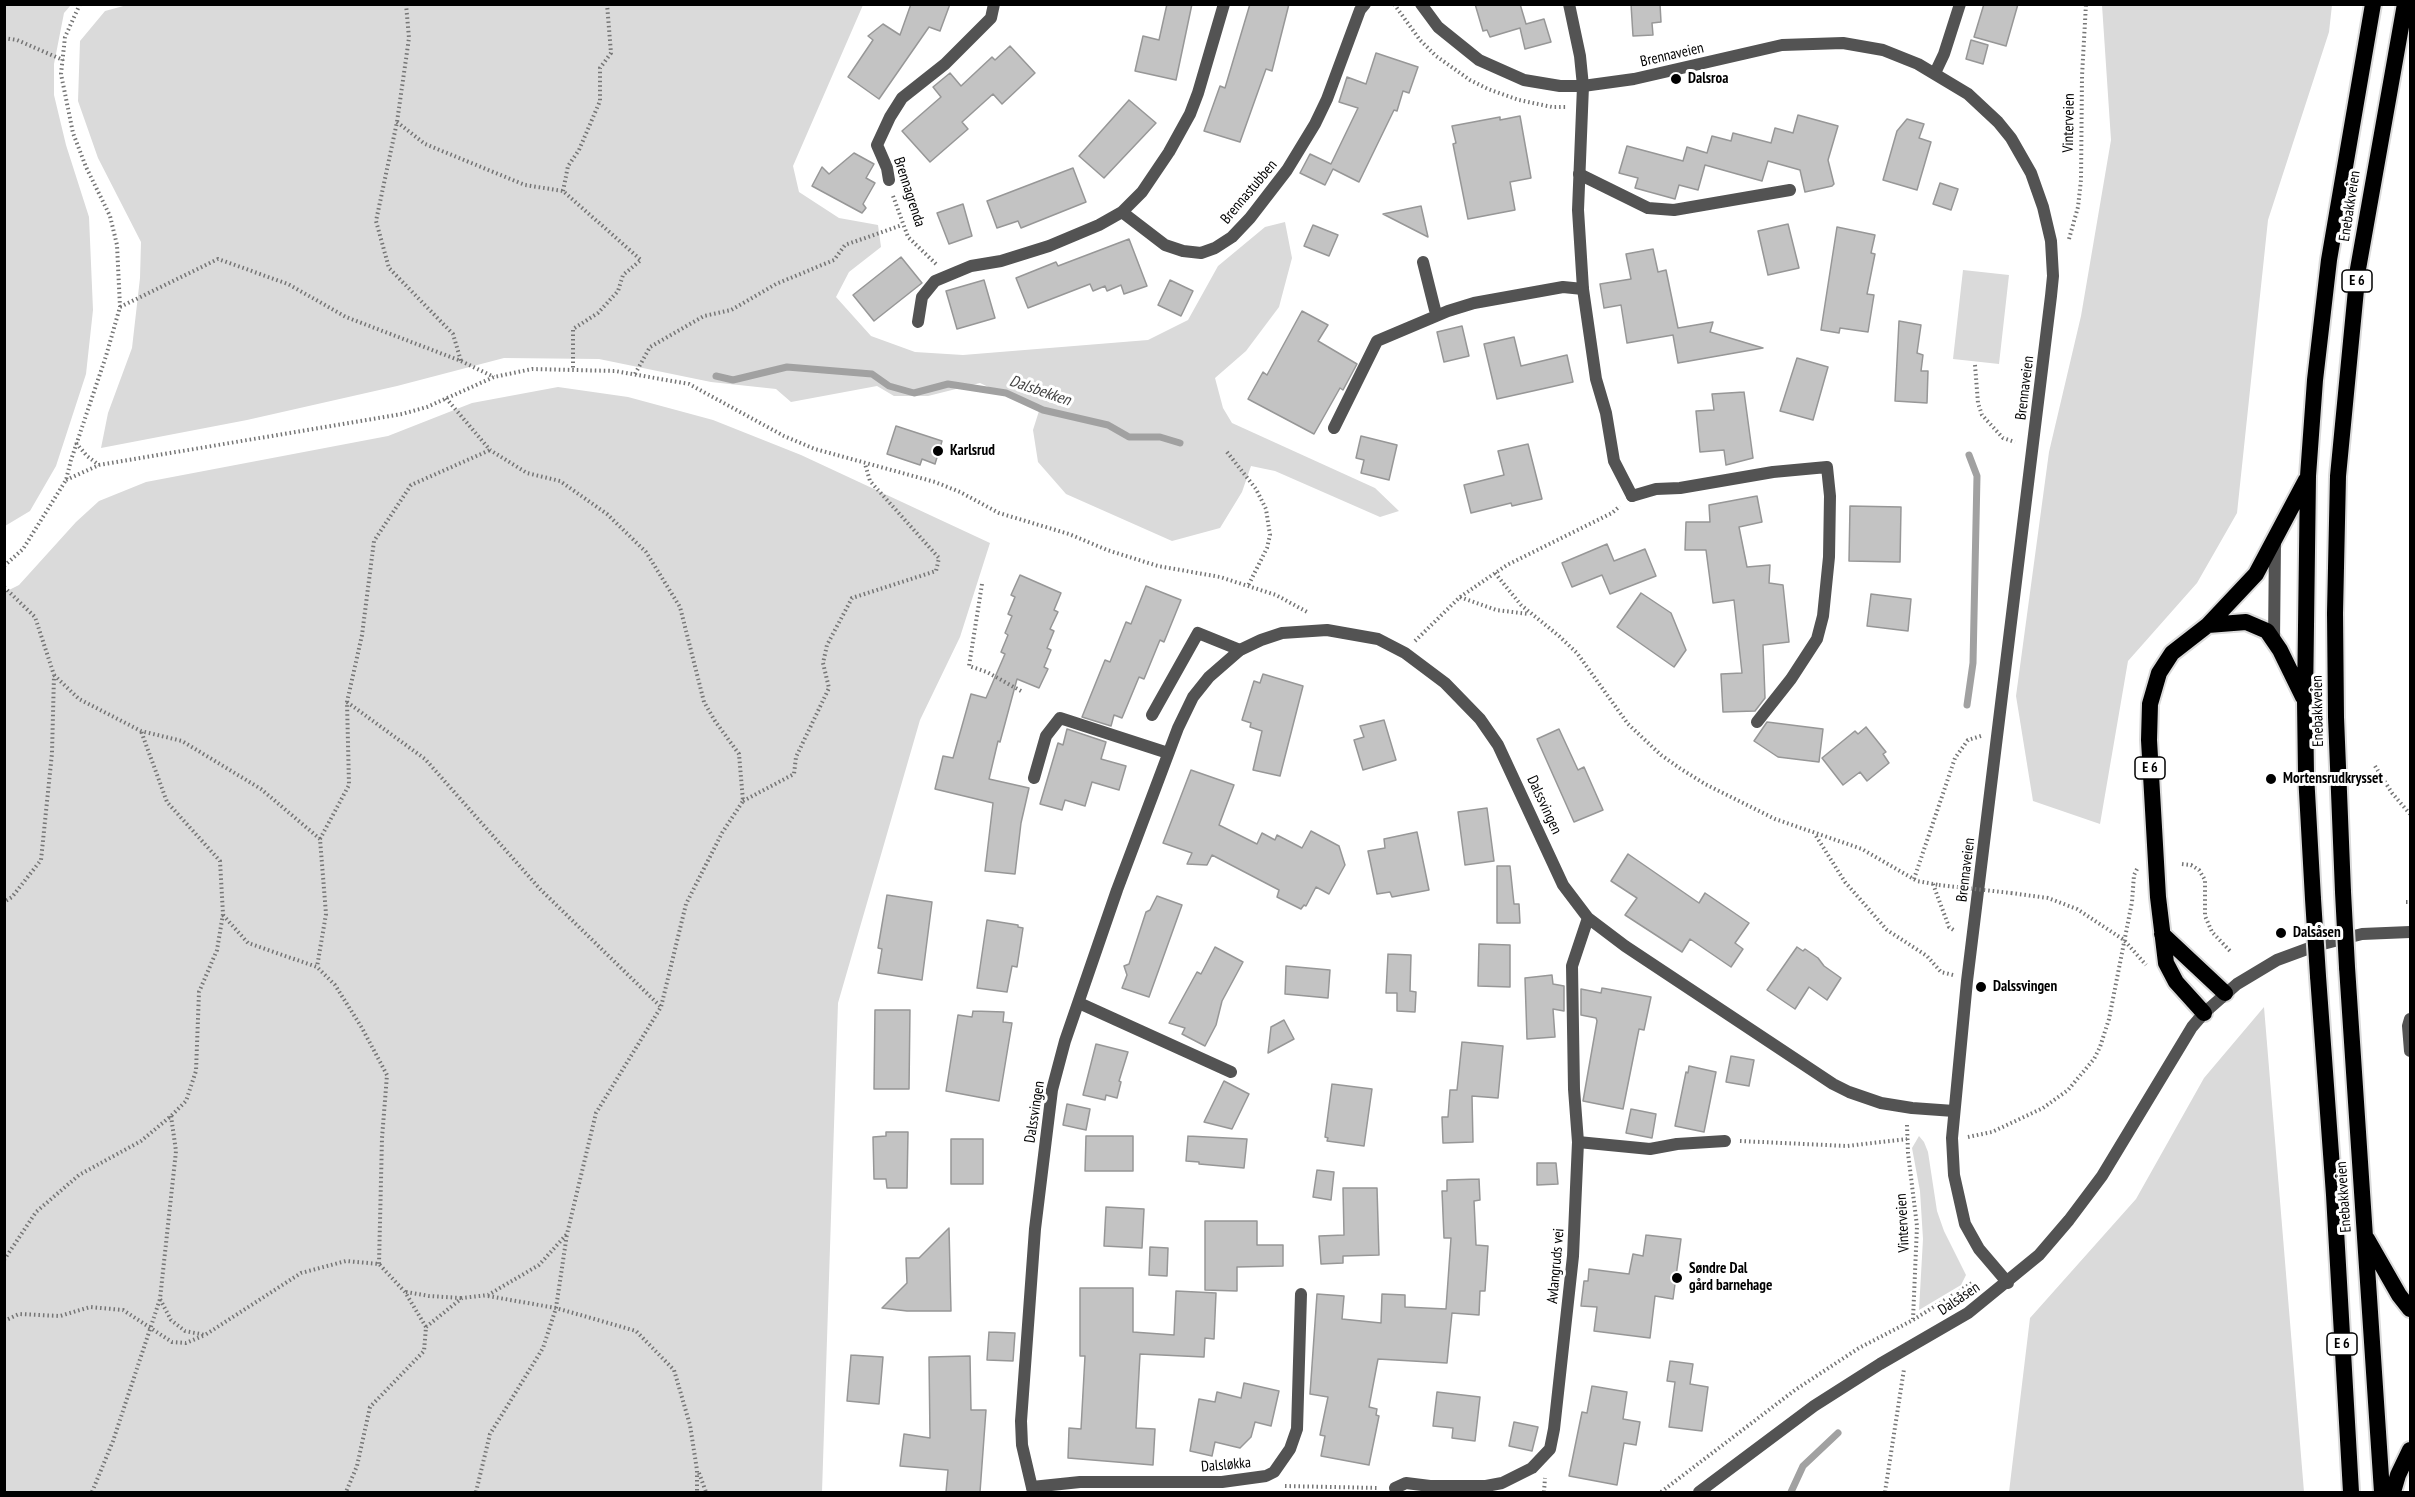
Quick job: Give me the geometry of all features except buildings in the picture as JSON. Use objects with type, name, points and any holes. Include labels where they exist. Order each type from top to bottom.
[{"type":"highway","name":"Enebakkveien","points":[[2351,1492],[2306,774],[2308,476],[2315,380],[2329,260],[2373,4]]},
{"type":"highway","name":"Enebakkveien","points":[[2382,1492],[2338,812],[2335,648],[2339,464],[2358,269],[2405,4]]},
{"type":"highway","points":[[2275,542],[2308,476]]},
{"type":"highway","name":"E 6","points":[[2204,1013],[2170,974],[2166,963],[2158,897],[2149,751],[2150,704],[2159,673],[2172,652],[2208,625],[2250,582],[2275,542]]},
{"type":"highway","points":[[2208,625],[2246,622],[2267,631],[2305,701]]},
{"type":"highway","points":[[2162,933],[2225,993]]},
{"type":"highway","name":"E 6","points":[[2365,1235],[2399,1295],[2410,1309]]},
{"type":"highway","points":[[2393,1492],[2410,1450]]},
{"type":"street","name":"Brennagrenda","points":[[889,180],[887,168],[877,145],[890,117],[902,98],[945,64],[991,18],[994,4]]},
{"type":"street","points":[[918,322],[919,309],[925,292],[935,281],[971,266],[1001,261],[1048,246],[1099,225],[1122,212],[1142,192],[1169,153],[1190,114],[1224,4]]},
{"type":"street","name":"Brennastubben","points":[[1122,212],[1165,245],[1183,251],[1201,253],[1215,248],[1232,237],[1251,218],[1287,170],[1315,124],[1360,10],[1365,4]]},
{"type":"street","name":"Brennaveien","points":[[1421,4],[1451,38],[1494,68],[1524,80],[1542,84],[1583,86],[1661,73],[1758,50],[1804,43],[1843,43],[1901,56],[1952,82],[1983,106],[2011,138],[2037,187],[2050,241],[2053,276],[1967,981],[1954,1111],[1952,1157],[1961,1212],[1969,1234],[2008,1282]]},
{"type":"street","points":[[1569,4],[1580,56],[1583,86],[1579,245],[1583,289],[1596,379],[1606,413],[1614,461],[1632,496],[1656,489],[1680,488],[1773,471],[1827,467],[1830,496],[1829,557],[1823,616],[1817,639],[1791,679],[1757,722]]},
{"type":"street","points":[[1935,73],[1944,54],[1959,4]]},
{"type":"street","points":[[1580,174],[1647,208],[1674,210],[1790,190]]},
{"type":"street","points":[[1423,262],[1435,310]]},
{"type":"street","points":[[1334,428],[1347,407],[1377,341],[1448,311],[1474,303],[1563,287],[1583,289]]},
{"type":"street","points":[[2274,641],[2275,542]]},
{"type":"street","name":"Dalssvingen","points":[[1033,1490],[1022,1445],[1021,1421],[1035,1230],[1052,1090],[1078,1003],[1168,753],[1193,697],[1209,677],[1240,650],[1282,633],[1327,630],[1378,639],[1405,653],[1445,683],[1480,719],[1498,745],[1563,885],[1588,918],[1625,946],[1841,1088],[1888,1104],[1954,1111]]},
{"type":"street","points":[[1152,715],[1198,633],[1240,650]]},
{"type":"street","points":[[1034,778],[1046,736],[1060,718],[1168,753]]},
{"type":"street","name":"Avlangruds vei","points":[[1395,1488],[1406,1483],[1430,1486],[1475,1486],[1502,1483],[1532,1468],[1550,1449],[1573,1256],[1578,1142],[1570,986],[1572,966],[1588,918]]},
{"type":"street","name":"Dalsåsen","points":[[1699,1492],[1814,1406],[1880,1364],[1968,1313],[2008,1282],[2053,1239],[2087,1196],[2102,1176],[2183,1040],[2204,1013],[2225,993],[2250,975],[2297,951],[2362,934],[2410,932]]},
{"type":"street","points":[[1078,1003],[1231,1072]]},
{"type":"street","points":[[2410,1019],[2408,1026],[2410,1051]]},
{"type":"street","points":[[1578,1142],[1650,1149],[1677,1144],[1725,1141]]},
{"type":"street","name":"Dalsløkka","points":[[1033,1490],[1080,1482],[1222,1482],[1266,1476],[1274,1472],[1285,1459],[1297,1429],[1301,1294]]},
{"type":"path","points":[[4,566],[23,549],[66,480],[120,307],[117,245],[110,216],[86,167],[73,133],[63,84],[65,37],[80,4]]},
{"type":"path","points":[[406,4],[409,38],[397,122],[376,221],[388,268],[453,334],[461,361]]},
{"type":"path","points":[[563,191],[568,166],[579,150],[600,100],[600,68],[611,53],[607,4]]},
{"type":"path","name":"Vinterveien","points":[[2069,240],[2079,207],[2081,180],[2082,76],[2086,4]]},
{"type":"path","points":[[4,38],[17,40],[63,60]]},
{"type":"path","points":[[397,122],[425,144],[525,185],[563,191],[641,260],[623,276],[618,291],[598,313],[573,329],[573,368]]},
{"type":"path","name":"Brennagrenda","points":[[889,180],[902,225],[908,237],[947,277]]},
{"type":"path","points":[[635,374],[650,347],[704,316],[731,310],[776,284],[834,260],[845,245],[902,225]]},
{"type":"path","points":[[120,307],[218,259],[288,284],[346,317],[461,361],[494,377]]},
{"type":"path","points":[[1975,365],[1978,403],[1982,414],[2003,438],[2018,443]]},
{"type":"path","points":[[66,480],[99,465],[402,414],[427,407],[494,377],[532,369],[573,368],[635,374],[689,384],[713,395],[784,436],[815,449],[935,482],[960,492],[999,513],[1069,534],[1107,550],[1158,566],[1220,577],[1276,595],[1314,616],[1327,630]]},
{"type":"path","points":[[445,397],[490,450],[527,473],[560,481],[607,514],[646,552],[680,607],[704,702],[739,754],[743,801]]},
{"type":"path","points":[[76,443],[99,465]]},
{"type":"path","points":[[317,967],[326,914],[320,839],[349,785],[347,702],[362,634],[374,541],[411,485],[490,450]]},
{"type":"path","points":[[1227,452],[1256,489],[1266,509],[1269,527],[1267,548],[1248,586]]},
{"type":"path","points":[[476,1492],[490,1434],[543,1347],[556,1308],[567,1234],[596,1113],[661,1007],[686,904],[722,833],[743,801],[794,774],[796,757],[829,688],[823,663],[827,645],[852,598],[936,571],[939,558],[870,481],[865,464]]},
{"type":"path","points":[[1405,653],[1417,638],[1460,597],[1518,559],[1612,513],[1632,496]]},
{"type":"path","points":[[1495,573],[1530,614],[1569,644],[1623,718],[1661,755],[1705,784],[1733,799],[1816,835],[1862,849],[1914,879],[1939,885],[2048,898],[2067,904],[2124,940],[2137,952],[2151,972]]},
{"type":"path","points":[[982,584],[969,666],[987,672],[1021,691]]},
{"type":"path","points":[[4,587],[35,617],[54,675],[52,753],[41,860],[12,897],[4,902]]},
{"type":"path","points":[[1460,597],[1496,610],[1530,614]]},
{"type":"path","points":[[54,675],[79,699],[141,731],[182,741],[261,789],[320,839]]},
{"type":"path","points":[[347,702],[425,759],[540,889],[661,1007]]},
{"type":"path","points":[[4,1260],[36,1212],[79,1175],[141,1141],[171,1116],[186,1101],[196,1071],[199,992],[217,950],[223,914],[220,861],[167,802],[141,731]]},
{"type":"path","points":[[1914,879],[1959,750],[1973,737],[1997,737]]},
{"type":"path","points":[[2375,766],[2392,793],[2410,814]]},
{"type":"path","points":[[1816,835],[1845,882],[1887,930],[1927,956],[1941,972],[1967,981]]},
{"type":"path","points":[[2182,864],[2192,865],[2199,870],[2205,880],[2205,916],[2212,932],[2230,951]]},
{"type":"path","points":[[1964,1137],[1992,1132],[2032,1114],[2057,1099],[2081,1076],[2094,1059],[2105,1034],[2132,902],[2134,871],[2142,867]]},
{"type":"path","points":[[1933,884],[1949,927],[1957,933]]},
{"type":"path","points":[[223,914],[248,943],[317,967],[335,985],[362,1028],[387,1075],[382,1138],[379,1264]]},
{"type":"path","points":[[92,1492],[113,1441],[160,1299],[176,1151],[171,1116]]},
{"type":"path","name":"Vinterveien","points":[[1907,1125],[1917,1226],[1913,1320]]},
{"type":"path","points":[[1725,1141],[1847,1146],[1907,1139]]},
{"type":"path","points":[[488,1295],[539,1265],[567,1234]]},
{"type":"path","points":[[4,1321],[19,1314],[60,1316],[90,1307],[123,1310],[171,1342],[186,1343],[205,1335],[301,1273],[346,1261],[379,1264],[405,1292],[426,1328],[424,1351],[370,1407],[357,1466],[346,1492]]},
{"type":"path","points":[[1661,1492],[1795,1390],[1858,1348],[1913,1320],[1972,1283]]},
{"type":"path","points":[[405,1292],[462,1298],[488,1295],[556,1308],[636,1331],[674,1370],[690,1425],[697,1470],[697,1492]]},
{"type":"path","points":[[426,1328],[462,1298]]},
{"type":"path","points":[[160,1299],[171,1320],[185,1331],[205,1335]]},
{"type":"path","points":[[1885,1492],[1904,1369]]},
{"type":"path","points":[[697,1470],[706,1492]]},
{"type":"path","points":[[1266,1476],[1274,1486],[1372,1488]]},
{"type":"shaded area","points":[[5,4],[71,5],[64,13],[54,64],[54,95],[66,145],[89,217],[93,310],[86,374],[56,466],[30,511],[5,526]]},
{"type":"shaded area","points":[[127,5],[863,5],[793,166],[799,192],[839,218],[878,225],[881,247],[849,272],[836,297],[871,336],[915,352],[963,355],[1148,340],[1188,320],[1218,266],[1265,227],[1285,222],[1292,258],[1279,307],[1246,351],[1215,378],[1223,408],[1232,423],[1375,488],[1399,511],[1380,517],[1275,471],[1251,466],[1242,492],[1220,528],[1172,541],[1066,494],[1038,462],[1033,430],[1039,411],[980,383],[928,396],[894,396],[877,386],[791,402],[776,389],[711,382],[599,359],[504,358],[397,386],[247,420],[101,448],[108,413],[132,348],[140,278],[141,242],[98,158],[78,101],[80,41],[105,11]]},
{"type":"shaded area","points":[[2102,5],[2332,5],[2329,32],[2268,220],[2237,513],[2197,583],[2128,661],[2100,824],[2033,801],[2016,696],[2049,452],[2081,316],[2111,140]]},
{"type":"shaded area","points":[[1963,270],[2009,275],[1999,364],[1953,359]]},
{"type":"shaded area","points":[[558,387],[628,397],[713,420],[801,455],[990,543],[960,637],[920,720],[838,1003],[822,1492],[5,1492],[5,592],[19,585],[76,522],[99,501],[146,482],[388,436],[472,403]]},
{"type":"shaded area","points":[[2264,1007],[2304,1492],[2009,1492],[2030,1318],[2136,1199],[2204,1078]]},
{"type":"shaded area","points":[[1919,1136],[1928,1152],[1937,1211],[1944,1231],[1966,1275],[1961,1285],[1919,1310],[1923,1239],[1920,1191],[1912,1148]]},
{"type":"waterway","name":"Dalsbekken","points":[[716,376],[733,380],[787,367],[872,374],[889,386],[914,393],[948,384],[1006,393],[1043,410],[1108,425],[1129,437],[1160,437],[1180,443]]},
{"type":"waterway","points":[[1967,705],[1973,663],[1977,476],[1969,455]]},
{"type":"waterway","name":"Dalsbekken","points":[[1791,1492],[1803,1466],[1838,1433]]},
{"type":"place","name":"Dalsroa","points":[[1676,79]]},
{"type":"place","name":"Karlsrud","points":[[938,451]]},
{"type":"place","name":"Mortensrudkrysset","points":[[2271,779]]},
{"type":"place","name":"Dalsåsen","points":[[2281,933]]},
{"type":"place","name":"Dalssvingen","points":[[1981,987]]},
{"type":"place","name":"Søndre Dal gård barnehage","points":[[1677,1278]]}]
